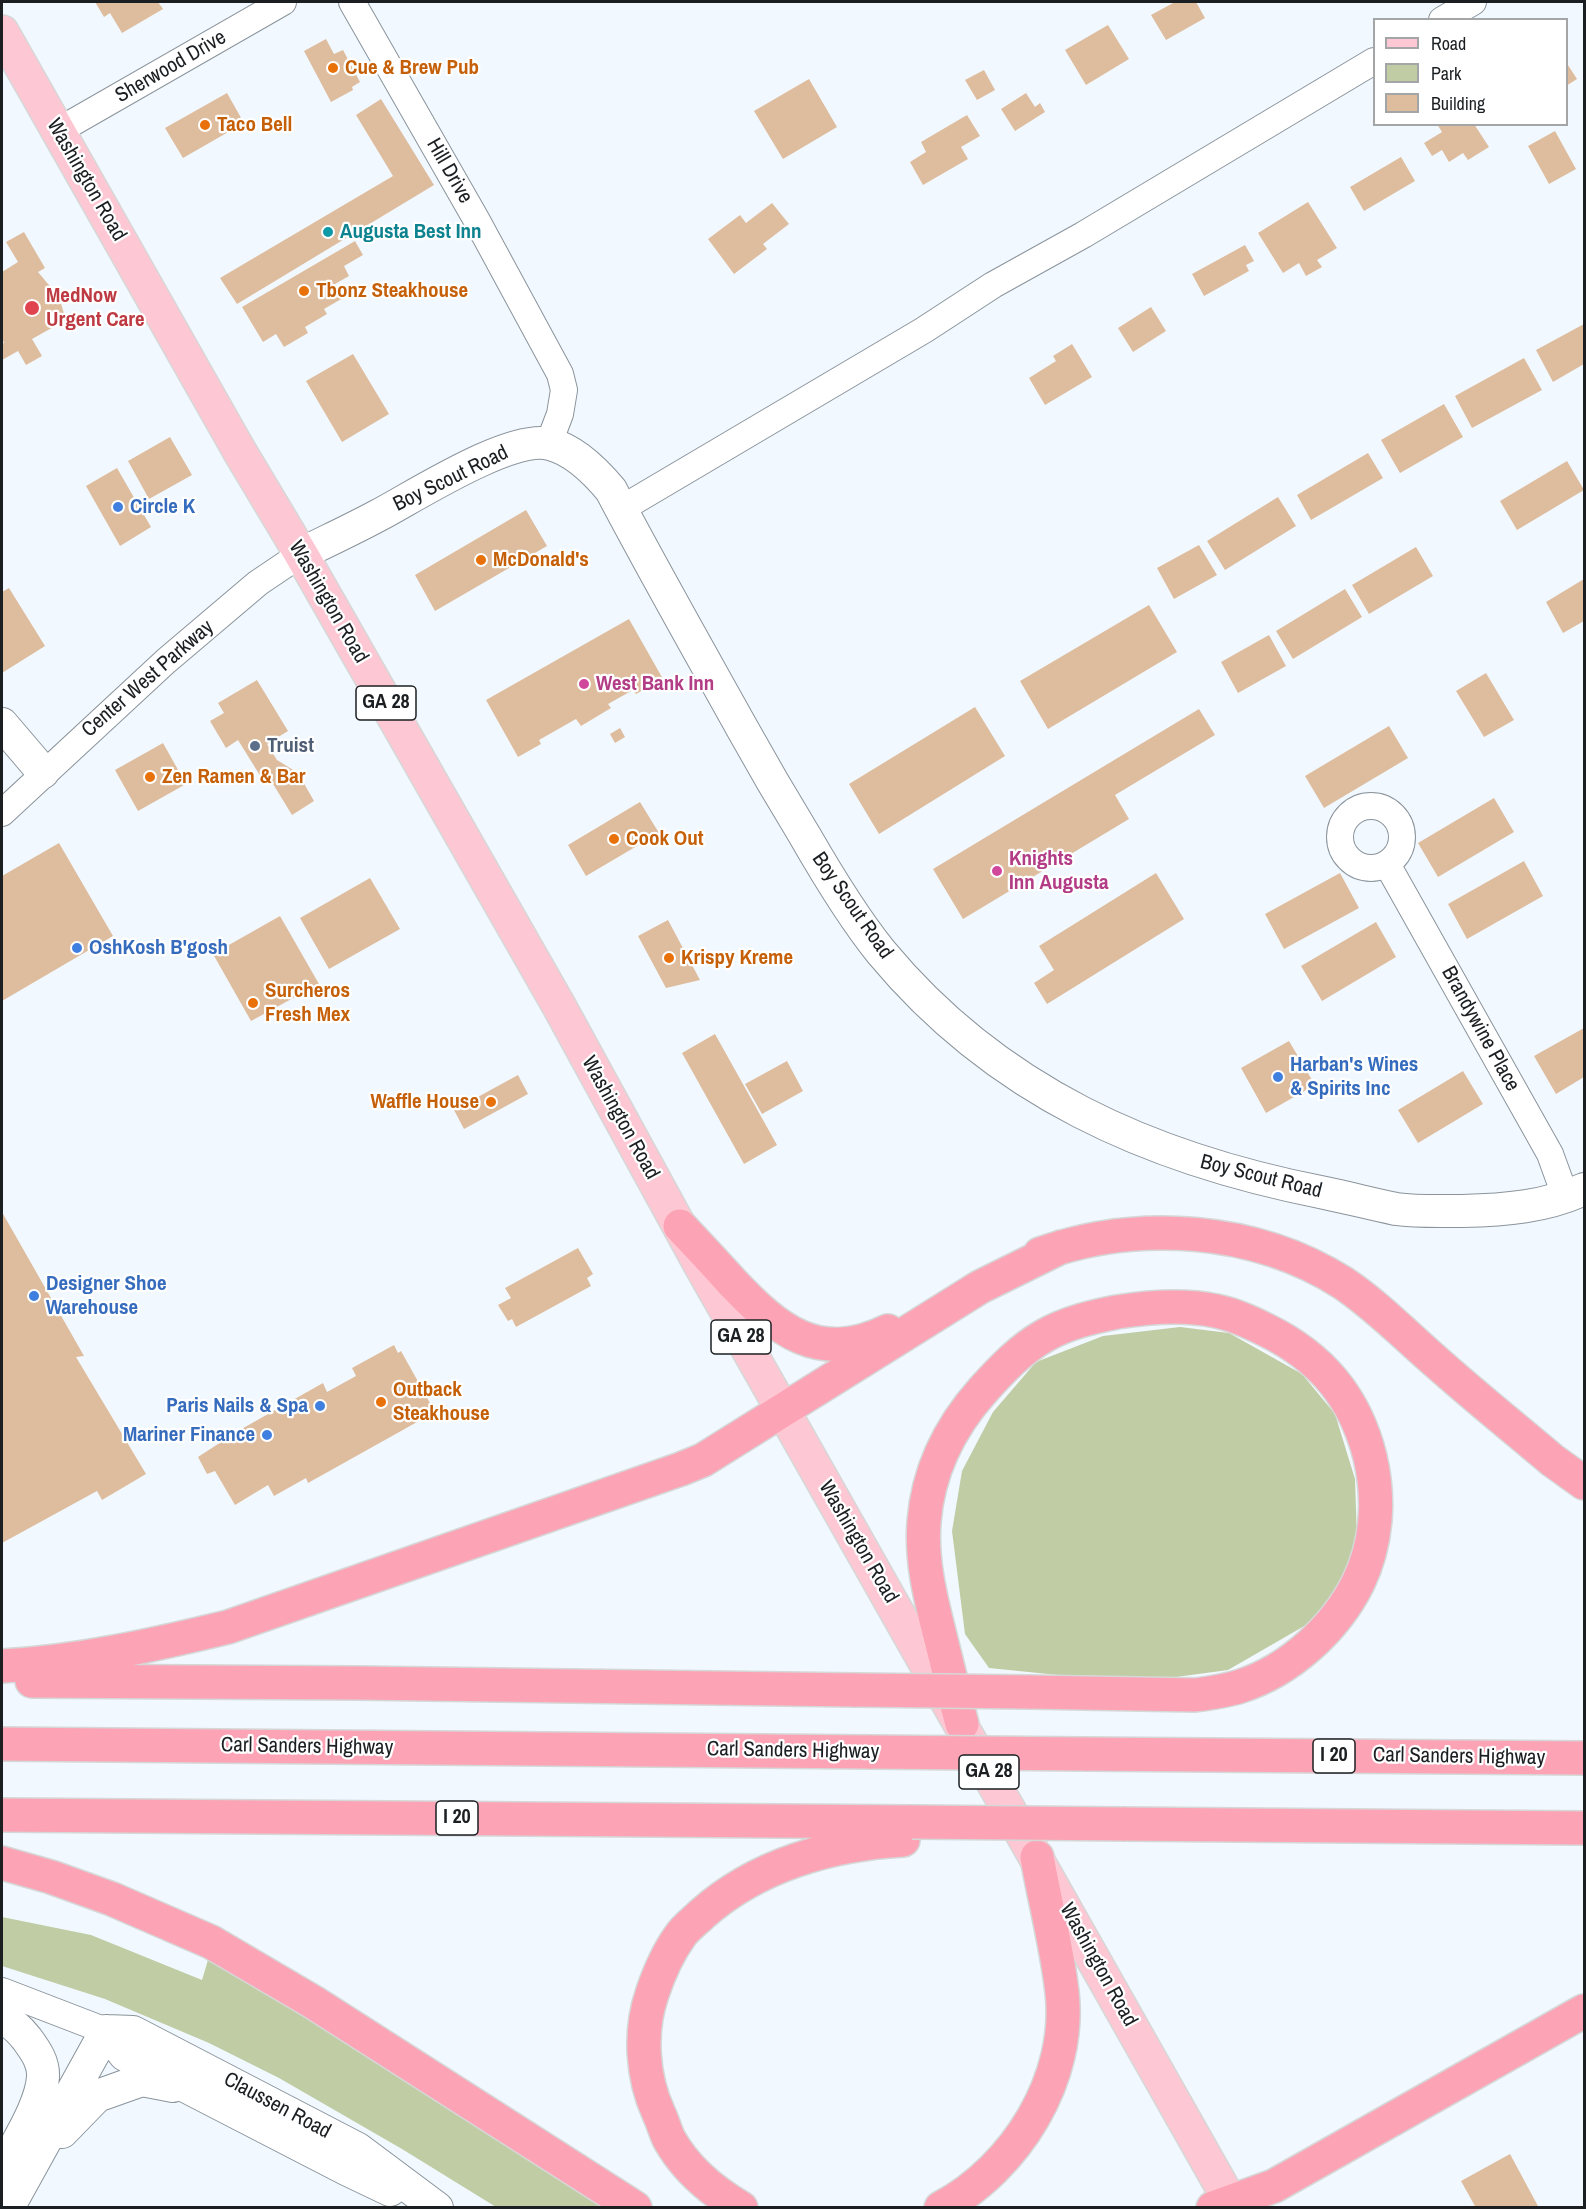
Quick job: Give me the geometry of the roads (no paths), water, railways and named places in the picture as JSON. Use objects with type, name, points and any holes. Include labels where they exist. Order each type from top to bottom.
[{"type":"highway","points":[[680,1226],[772,1322],[805,1339],[835,1345],[857,1343],[876,1336],[893,1328],[972,1279],[1060,1247],[1100,1238],[1153,1233],[1188,1233],[1264,1247],[1298,1260],[1345,1284],[1552,1460],[1584,1483]]},
{"type":"highway","points":[[2,1666],[31,1665],[164,1643],[228,1627],[703,1460],[980,1287],[1060,1247]]},
{"type":"highway","points":[[2,1680],[357,1683],[856,1690],[1028,1692],[1195,1695],[1219,1692],[1243,1686],[1273,1671],[1295,1656],[1334,1621],[1350,1599],[1371,1548],[1376,1501],[1373,1471],[1366,1443],[1355,1415],[1340,1389],[1325,1370],[1304,1352],[1250,1322],[1218,1311],[1186,1307],[1145,1307],[1079,1321],[1045,1335],[1022,1351],[996,1376],[968,1407],[951,1432],[929,1485],[924,1522],[924,1556],[928,1587],[962,1724]]},
{"type":"highway","name":"Carl Sanders Highway","points":[[2,1744],[1584,1758]]},
{"type":"highway","name":"I 20","points":[[2,1815],[917,1830],[1091,1824],[1584,1828]]},
{"type":"highway","points":[[741,2208],[702,2180],[681,2156],[669,2138],[652,2099],[645,2066],[648,2007],[668,1954],[681,1934],[718,1900],[745,1882],[797,1859],[880,1841],[917,1830]]},
{"type":"highway","points":[[941,2208],[967,2192],[1003,2160],[1035,2117],[1055,2062],[1063,2030],[1063,1993],[1037,1857]]},
{"type":"highway","points":[[2,1863],[51,1877],[112,1899],[211,1942],[323,2008],[635,2208]]},
{"type":"highway","points":[[1226,2205],[1274,2186],[1584,2011]]},
{"type":"main road","name":"Washington Road","points":[[2,32],[240,452],[301,554],[559,1006],[700,1264],[1037,1857],[1226,2205]]},
{"type":"street","name":"Sherwood Drive","points":[[58,131],[283,2]]},
{"type":"street","name":"Hill Drive","points":[[352,2],[476,219],[560,374],[564,390],[560,414],[549,443]]},
{"type":"street","points":[[1445,18],[1473,2]]},
{"type":"street","points":[[621,508],[924,330],[993,285],[1083,235],[1373,63]]},
{"type":"street","name":"Boy Scout Road","points":[[301,554],[376,517],[483,459],[526,445],[549,443],[567,452],[597,473],[611,490],[765,768],[855,919],[882,953],[945,1019],[1007,1067],[1048,1094],[1127,1135],[1225,1170],[1278,1184],[1398,1209],[1431,1211],[1507,1210],[1575,1193]]},
{"type":"street","name":"Center West Parkway","points":[[2,813],[43,772],[166,661],[258,583],[301,554]]},
{"type":"street","points":[[2,724],[43,772]]},
{"type":"street","name":"Brandywine Place","points":[[1387,864],[1550,1154],[1575,1193]]},
{"type":"street","name":"Claussen Road","points":[[2,1991],[105,2031],[133,2032],[347,2143],[437,2208]]},
{"type":"street","points":[[2,2018],[8,2020],[20,2031],[34,2048],[41,2062],[43,2077],[35,2107],[2,2172]]},
{"type":"street","points":[[8,2208],[105,2031]]},
{"type":"street","name":"Claussen Road","points":[[105,2031],[125,2055],[346,2169],[429,2208]]},
{"type":"street","points":[[40,2150],[69,2126],[97,2096],[142,2080],[193,2090]]},
{"type":"place","name":"Cue & Brew Pub","points":[[333,68]]},
{"type":"place","name":"Taco Bell","points":[[205,125]]},
{"type":"place","name":"Augusta Best Inn","points":[[328,232]]},
{"type":"place","name":"Tbonz Steakhouse","points":[[304,291]]},
{"type":"place","name":"MedNow Urgent Care","points":[[32,308]]},
{"type":"place","name":"Circle K","points":[[118,507]]},
{"type":"place","name":"McDonald's","points":[[481,560]]},
{"type":"place","name":"West Bank Inn","points":[[584,684]]},
{"type":"place","name":"Truist","points":[[255,746]]},
{"type":"place","name":"Zen Ramen & Bar","points":[[150,777]]},
{"type":"place","name":"Cook Out","points":[[614,839]]},
{"type":"place","name":"Knights Inn Augusta","points":[[997,871]]},
{"type":"place","name":"OshKosh B'gosh","points":[[77,948]]},
{"type":"place","name":"Krispy Kreme","points":[[669,958]]},
{"type":"place","name":"Surcheros Fresh Mex","points":[[253,1003]]},
{"type":"place","name":"Harban's Wines & Spirits Inc","points":[[1278,1077]]},
{"type":"place","name":"Waffle House","points":[[491,1102]]},
{"type":"place","name":"Designer Shoe Warehouse","points":[[34,1296]]},
{"type":"place","name":"Outback Steakhouse","points":[[381,1402]]},
{"type":"place","name":"Paris Nails & Spa","points":[[320,1406]]},
{"type":"place","name":"Mariner Finance","points":[[267,1435]]}]
